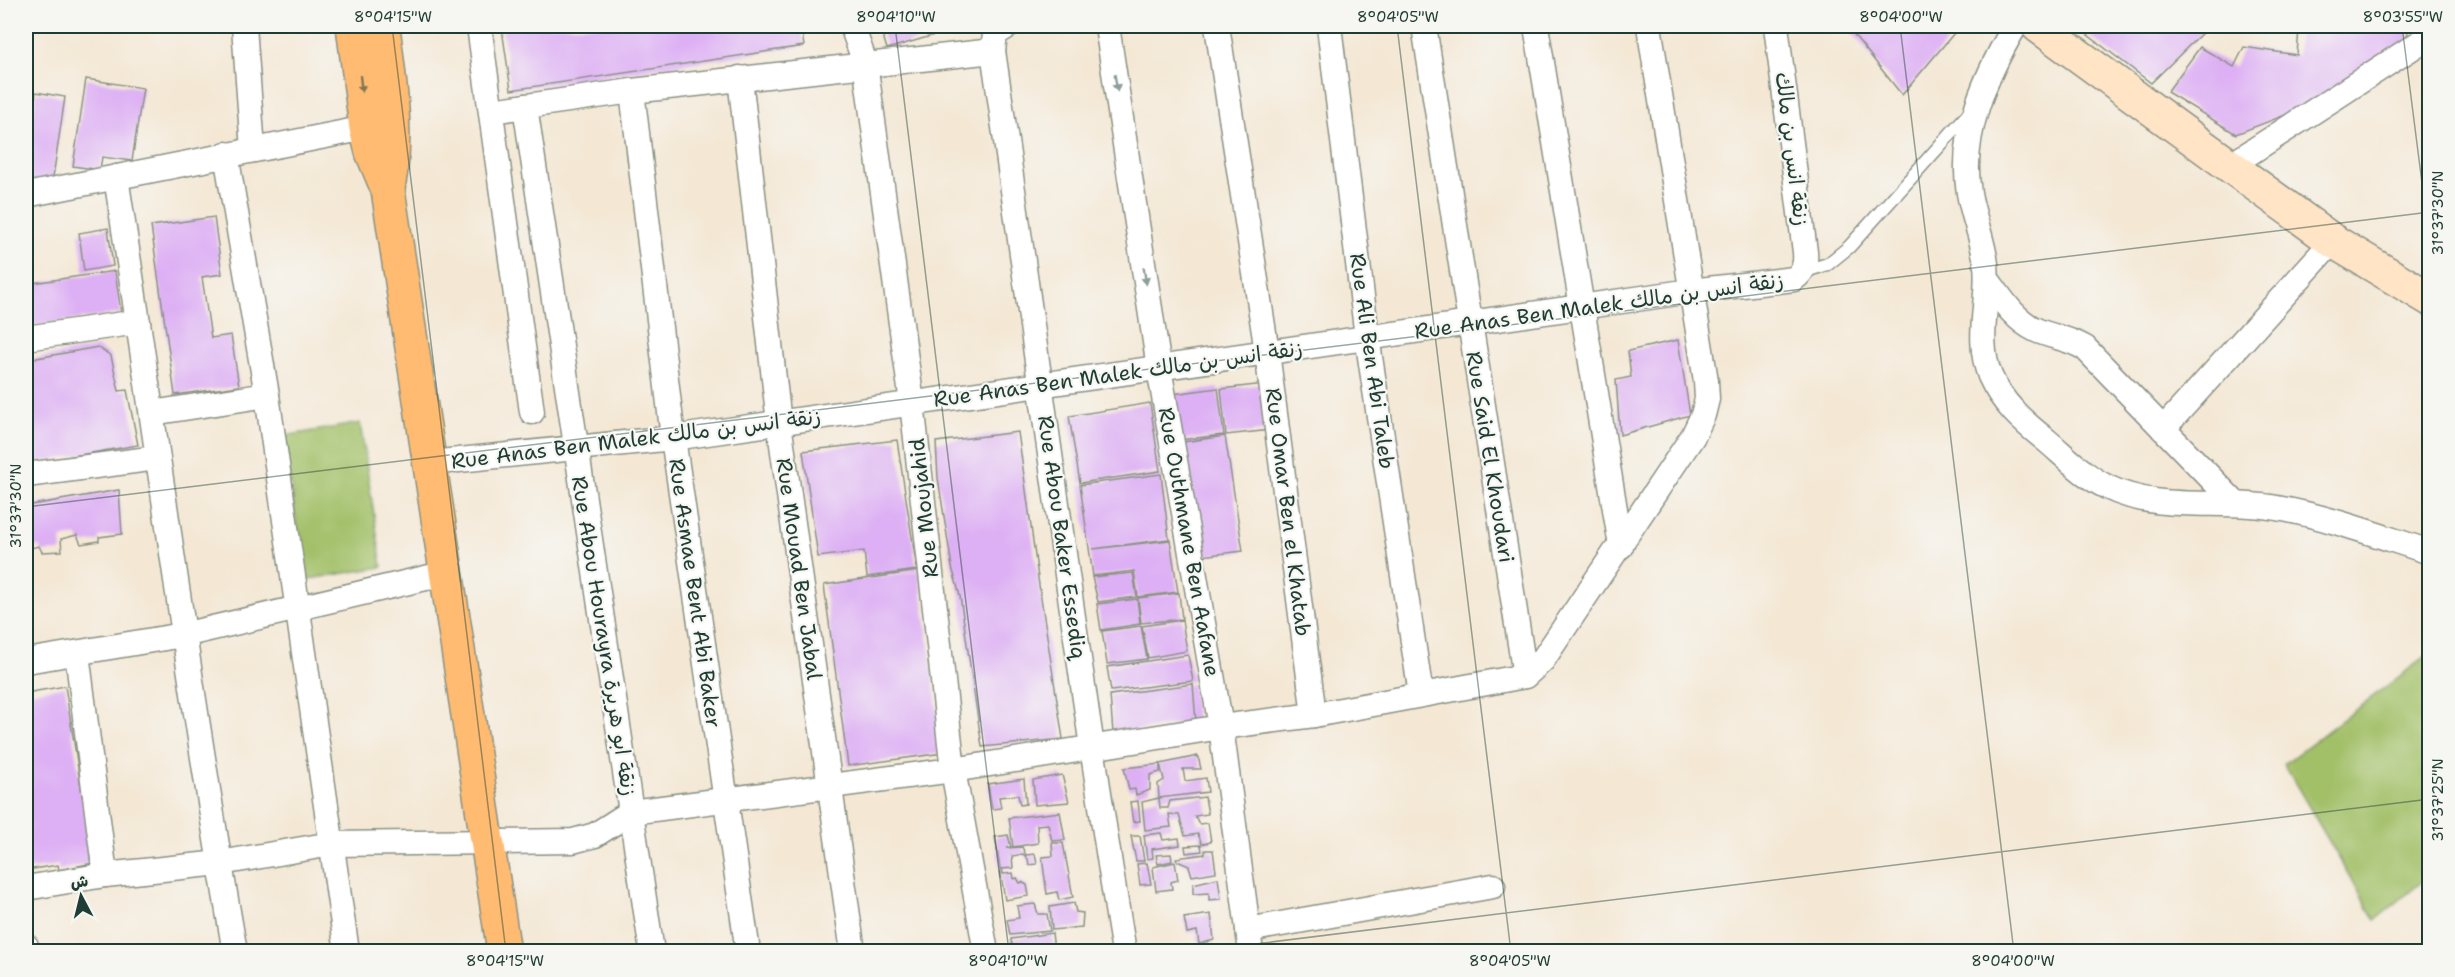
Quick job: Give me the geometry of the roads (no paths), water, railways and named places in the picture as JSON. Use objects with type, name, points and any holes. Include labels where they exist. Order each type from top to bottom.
[{"type":"main road","points":[[360,26],[366,128],[372,152],[388,190],[504,951]]},
{"type":"main road","points":[[360,26],[394,135],[393,163],[388,190]]},
{"type":"street","points":[[244,26],[253,150]]},
{"type":"street","points":[[479,26],[532,412]]},
{"type":"street","name":"Rue Moujahid","points":[[852,26],[865,63],[912,404],[952,770],[986,951]]},
{"type":"street","points":[[492,111],[632,91],[865,63],[993,51],[995,34],[1008,26]]},
{"type":"street","name":"Rue Outhmane Ben Aafane","points":[[1107,26],[1159,368],[1221,727],[1250,941]]},
{"type":"street","name":"Rue Omar Ben el Khatab","points":[[1217,26],[1267,352],[1314,715]]},
{"type":"street","name":"Rue Ali Ben Abi Taleb","points":[[1329,26],[1367,338],[1421,695]]},
{"type":"street","name":"Rue Said El Khoudari","points":[[1424,26],[1525,676]]},
{"type":"street","points":[[1536,26],[1621,546]]},
{"type":"street","points":[[26,888],[105,875],[220,863],[332,844],[573,841],[595,835],[631,812],[952,770],[1221,727],[1314,715],[1525,676],[1542,661],[1621,546],[1693,436],[1703,415],[1707,399],[1649,26]]},
{"type":"street","name":"زنقة انس بن مالك","points":[[1776,26],[1805,252],[1806,263],[1802,272]]},
{"type":"street","points":[[2015,26],[1978,103],[1971,129],[1967,172],[1969,192],[1983,247],[1987,279],[1982,324],[1985,359],[1998,392],[2021,420],[2093,479],[2120,493],[2140,499],[2235,503],[2305,513],[2430,552]]},
{"type":"street","points":[[2038,26],[2333,241],[2429,298]]},
{"type":"street","points":[[2231,165],[2430,36]]},
{"type":"street","name":"Rue Abou Baker Essediq","points":[[993,51],[1042,385],[1091,748],[1124,951]]},
{"type":"street","name":"Rue Mouad Ben Jabal","points":[[741,78],[779,423],[828,786],[853,951]]},
{"type":"street","name":"Rue Asmae Bent Abi Baker","points":[[632,91],[673,438],[748,951]]},
{"type":"street","name":"Rue Abou Hourayra زنقة ابو هريرة","points":[[525,106],[652,951]]},
{"type":"street","points":[[26,195],[366,128]]},
{"type":"street","points":[[226,154],[267,395],[347,951]]},
{"type":"street","points":[[116,177],[183,635],[235,951]]},
{"type":"street","points":[[2163,429],[2333,241]]},
{"type":"street","name":"Rue Anas Ben Malek زنقة انس بن مالك","points":[[430,463],[673,438],[1691,291],[1794,279],[1802,272]]},
{"type":"street","points":[[1987,279],[2013,314],[2025,324],[2047,334],[2073,341],[2085,348],[2235,503]]},
{"type":"street","points":[[26,338],[138,322]]},
{"type":"street","points":[[152,413],[267,395]]},
{"type":"street","points":[[26,475],[157,458]]},
{"type":"street","points":[[26,661],[183,635],[447,573]]},
{"type":"street","points":[[77,653],[105,875]]},
{"type":"street","points":[[1250,941],[1493,886]]},
{"type":"street","points":[[26,946],[26,951]]},
{"type":"lane","points":[[1802,272],[1828,264],[1849,247],[1978,103]]}]
